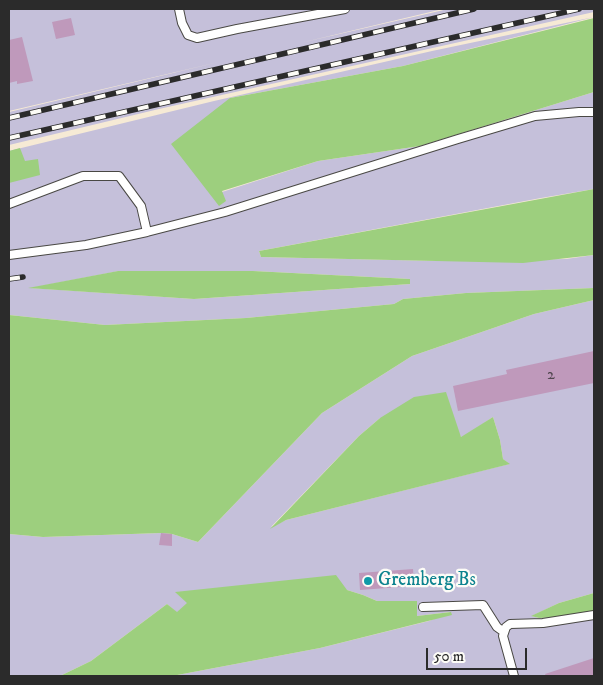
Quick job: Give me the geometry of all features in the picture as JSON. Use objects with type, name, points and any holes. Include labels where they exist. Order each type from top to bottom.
[{"type":"lane","points":[[179,9],[182,23],[188,35],[197,38],[345,9]]},
{"type":"lane","points":[[9,255],[86,245],[147,232],[225,212],[458,138],[535,116],[594,112]]},
{"type":"lane","points":[[9,204],[82,176],[119,176],[141,206],[147,232]]},
{"type":"lane","points":[[423,607],[483,605],[497,627],[504,632]]},
{"type":"lane","points":[[514,676],[504,641],[506,627],[510,624],[543,623],[594,615]]},
{"type":"shaded area","points":[[9,9],[443,9],[300,43],[448,9],[594,9],[594,12],[159,109],[9,145],[9,112],[223,61],[9,111]]},
{"type":"shaded area","points":[[594,17],[403,66],[230,98],[222,192],[318,161],[420,146],[594,92],[594,189],[259,251],[261,257],[439,261],[566,259],[594,255],[594,288],[466,293],[403,299],[394,304],[246,318],[105,325],[9,315],[9,151],[214,101],[432,51]],"holes":[[[119,271],[253,271],[410,279],[410,284],[194,299],[31,288]]]},
{"type":"shaded area","points":[[594,300],[594,593],[559,603],[532,616],[539,618],[594,611],[594,676],[172,676],[320,648],[429,621],[451,612],[417,616],[417,601],[377,601],[347,590],[176,592],[188,603],[177,613],[167,604],[91,661],[60,676],[9,676],[9,534],[43,537],[161,533],[172,534],[198,542],[322,413],[412,356],[534,314]],"holes":[[[493,417],[503,459],[509,464],[286,520],[271,527],[359,436],[380,418],[459,434],[462,438]]]},
{"type":"green space","points":[[594,18],[594,92],[420,146],[318,161],[222,191],[226,201],[219,206],[171,144],[230,98],[403,66]]},
{"type":"green space","points":[[20,148],[25,161],[38,159],[40,175],[9,183],[9,151]]},
{"type":"green space","points":[[594,189],[594,255],[523,263],[261,257],[259,251]]},
{"type":"green space","points":[[118,271],[253,271],[410,279],[410,284],[194,299],[28,288]]},
{"type":"green space","points":[[594,288],[594,300],[534,314],[412,356],[322,413],[198,542],[172,534],[161,533],[43,537],[9,534],[9,315],[105,325],[246,318],[394,304],[403,299],[466,293]]},
{"type":"green space","points":[[446,392],[461,437],[493,417],[503,459],[510,464],[286,520],[270,529],[359,436],[380,418],[414,397]]},
{"type":"green space","points":[[336,575],[347,590],[377,601],[417,601],[417,616],[451,612],[452,615],[320,648],[172,676],[60,676],[91,661],[167,604],[177,612],[187,603],[175,592]]},
{"type":"green space","points":[[594,593],[594,611],[560,617],[539,618],[531,616],[559,603]]},
{"type":"building","points":[[71,18],[75,35],[56,39],[52,22]]},
{"type":"building","points":[[22,37],[33,81],[17,84],[17,81],[9,83],[9,40]]},
{"type":"building","points":[[594,351],[594,383],[458,411],[453,386],[507,374],[506,370]]},
{"type":"building","points":[[161,533],[172,534],[172,546],[159,545]]},
{"type":"building","points":[[413,569],[414,586],[360,590],[359,573]]},
{"type":"building","points":[[594,658],[594,676],[546,676],[545,674]]},
{"type":"railway","points":[[9,118],[474,9]]},
{"type":"railway","points":[[9,138],[579,9]]},
{"type":"railway","points":[[9,279],[23,277]]},
{"type":"place","name":"Gremberg Bs","points":[[368,581]]}]
